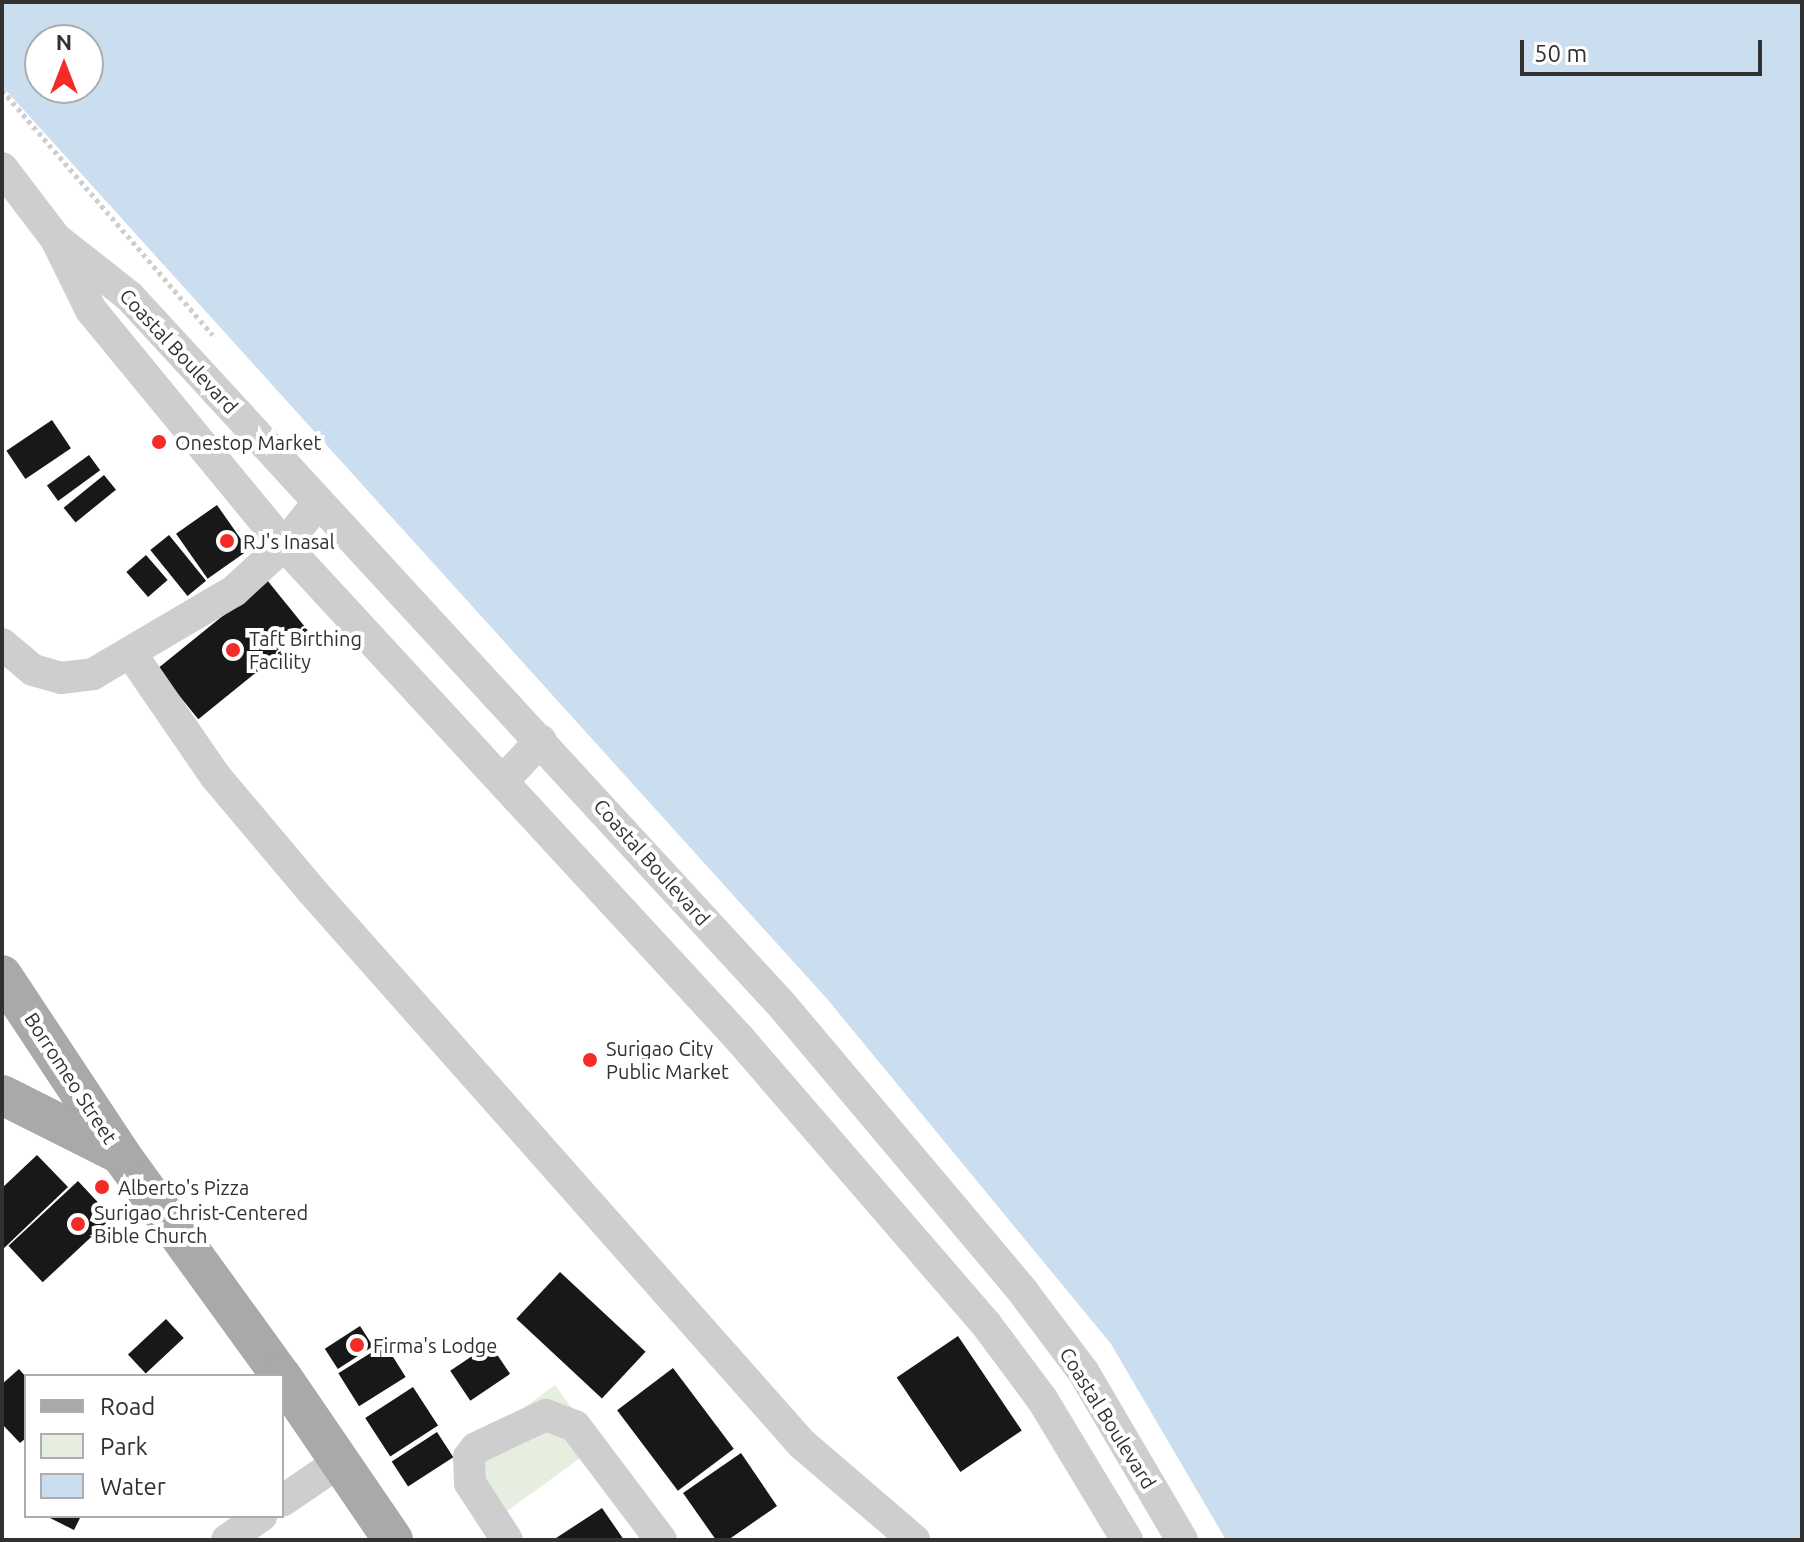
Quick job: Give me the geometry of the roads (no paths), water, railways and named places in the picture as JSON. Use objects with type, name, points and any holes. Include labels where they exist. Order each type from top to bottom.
[{"type":"main road","name":"Borromeo Street","points":[[2,975],[121,1155],[280,1374]]},
{"type":"main road","points":[[2,1095],[121,1155]]},
{"type":"main road","name":"Borromeo Street","points":[[284,1380],[342,1460],[393,1540]]},
{"type":"street","name":"Coastal Boulevard","points":[[2,168],[56,239],[91,310],[284,545],[739,1038],[986,1324],[1042,1399],[1127,1540]]},
{"type":"street","name":"Coastal Boulevard","points":[[56,239],[129,296],[781,1004],[1024,1293],[1084,1373],[1182,1540]]},
{"type":"street","points":[[2,644],[33,670],[61,678],[93,674],[132,655],[234,591],[284,545],[318,503]]},
{"type":"street","points":[[132,655],[216,777],[312,891],[802,1444],[914,1540]]},
{"type":"street","points":[[504,780],[541,740]]},
{"type":"street","points":[[739,1038],[781,1004]]},
{"type":"street","points":[[986,1324],[1024,1293]]},
{"type":"street","points":[[507,1540],[470,1483],[469,1457],[490,1441],[546,1415],[575,1426],[661,1540]]},
{"type":"street","points":[[284,1500],[342,1460]]},
{"type":"street","points":[[227,1540],[258,1518]]},
{"type":"water","points":[[2,2],[1802,2],[1802,1540],[1226,1540],[1111,1344],[828,1000],[2,86]]},
{"type":"place","name":"Onestop Market","points":[[159,442]]},
{"type":"place","name":"RJ's Inasal","points":[[227,541]]},
{"type":"place","name":"Taft Birthing Facility","points":[[233,650]]},
{"type":"place","name":"Surigao City Public Market","points":[[590,1060]]},
{"type":"place","name":"Alberto's Pizza","points":[[102,1187]]},
{"type":"place","name":"Surigao Christ-Centered Bible Church","points":[[78,1224]]},
{"type":"place","name":"Firma's Lodge","points":[[357,1345]]}]
